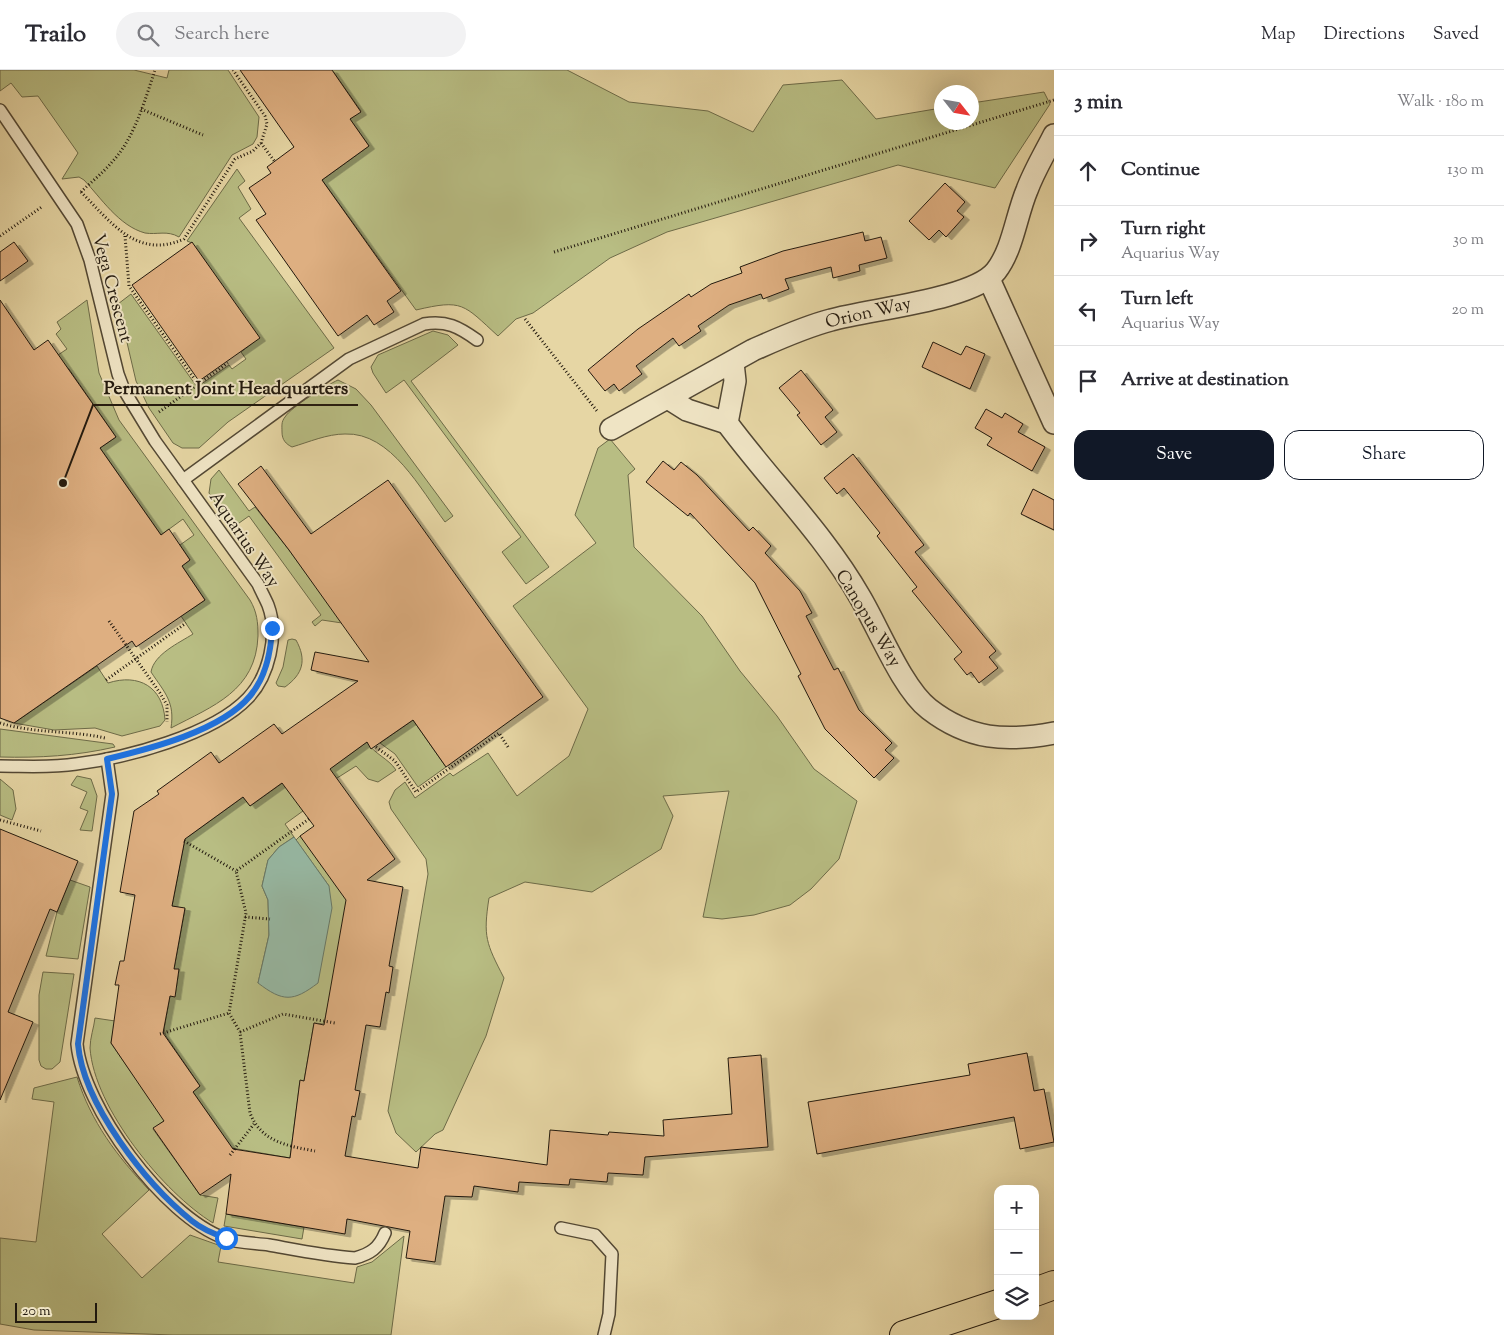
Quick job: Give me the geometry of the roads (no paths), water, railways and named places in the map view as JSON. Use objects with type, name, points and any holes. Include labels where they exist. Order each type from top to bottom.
[{"type":"main road","points":[[1039,1291],[1054,1285]]},
{"type":"main road","points":[[904,1335],[994,1305]]},
{"type":"street","points":[[1054,136],[1027,189],[1001,263],[989,280],[1054,422]]},
{"type":"street","name":"Orion Way","points":[[611,429],[733,363],[753,350],[830,320],[954,293],[976,287],[989,280]]},
{"type":"street","points":[[668,398],[687,410],[727,423],[735,381],[733,363]]},
{"type":"street","name":"Canopus Way","points":[[727,423],[825,546],[860,596],[882,639],[914,691],[929,709],[972,733],[995,739],[1026,738],[1054,733]]},
{"type":"lane","name":"Vega Crescent","points":[[0,110],[77,224],[90,260],[118,374],[124,390],[183,480]]},
{"type":"lane","points":[[183,480],[349,359],[424,324],[434,322],[452,324],[477,340]]},
{"type":"lane","name":"Aquarius Way","points":[[0,766],[75,765],[107,759],[168,742],[207,726],[228,714],[249,698],[262,678],[272,642],[269,606],[258,584],[183,480]]},
{"type":"lane","points":[[107,759],[112,794],[78,1044],[82,1066],[105,1120],[127,1151],[162,1193],[193,1222],[226,1238],[355,1258],[369,1253],[376,1248],[385,1233]]},
{"type":"lane","points":[[561,1228],[595,1235],[612,1254],[609,1314],[604,1335]]},
{"type":"place","name":"Permanent Joint Headquarters","points":[[63,483]]}]
